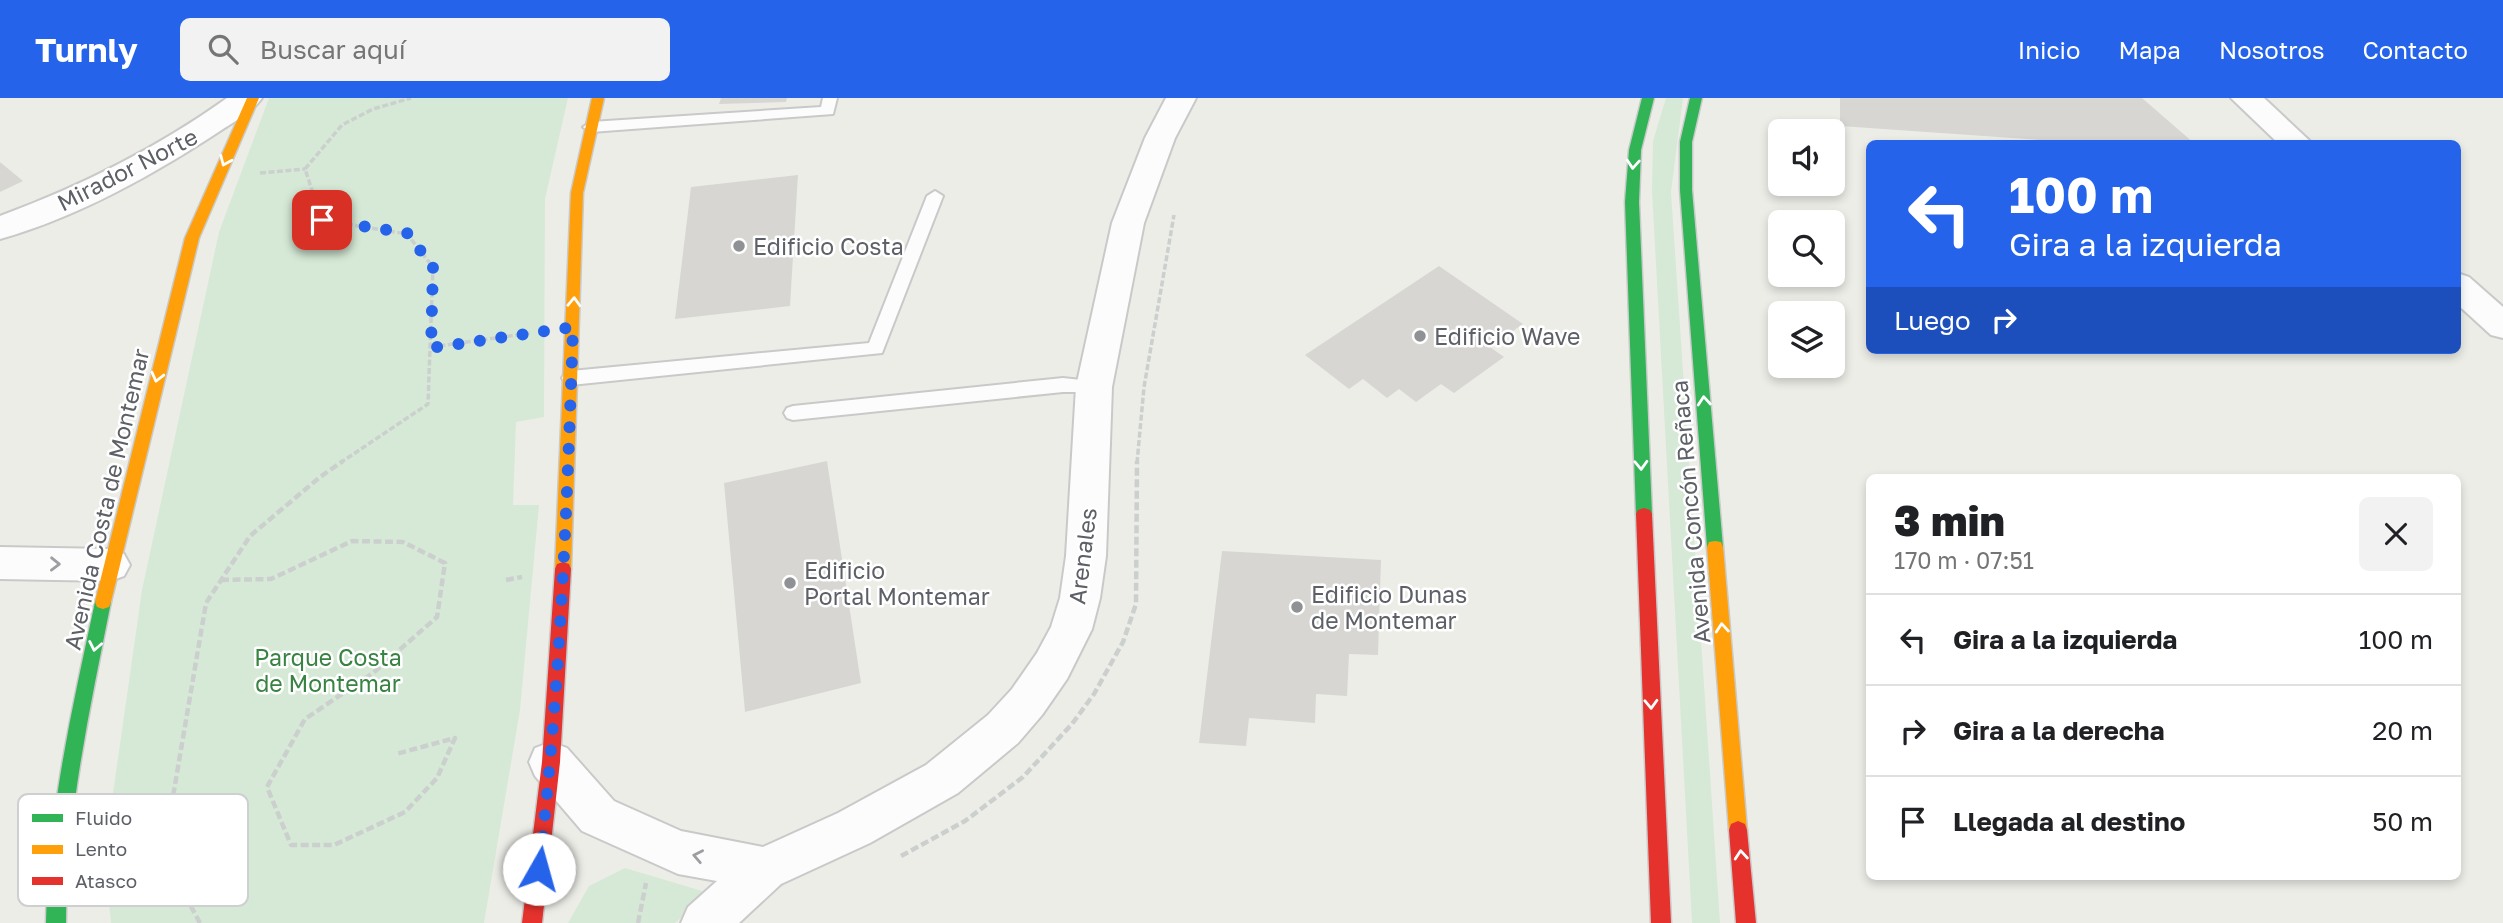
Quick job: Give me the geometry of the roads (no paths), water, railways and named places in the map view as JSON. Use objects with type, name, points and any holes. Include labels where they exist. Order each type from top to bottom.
[{"type":"street","name":"Mirador Norte","points":[[0,228],[122,176],[209,127],[247,98]]},
{"type":"street","name":"Avenida Costa de Montemar","points":[[65,794],[110,565],[192,238],[253,98]]},
{"type":"street","points":[[532,923],[551,762],[564,580],[577,193],[598,98]]},
{"type":"street","name":"Arenales","points":[[705,923],[765,869],[854,828],[942,779],[1003,729],[1027,702],[1052,666],[1070,629],[1080,598],[1086,555],[1094,387],[1128,223],[1160,138],[1181,98]]},
{"type":"street","name":"Avenida Concón Reñaca","points":[[1648,98],[1634,148],[1632,237],[1661,923]]},
{"type":"street","name":"Avenida Concón Reñaca","points":[[1696,98],[1686,142],[1686,190],[1746,923]]},
{"type":"street","points":[[2246,98],[2293,140]]},
{"type":"street","points":[[2461,289],[2503,326]]},
{"type":"street","points":[[0,563],[110,565]]},
{"type":"street","points":[[551,762],[598,816],[678,852],[765,869]]},
{"type":"lane","points":[[591,127],[828,111],[831,98]]},
{"type":"lane","points":[[571,378],[876,349],[935,195]]},
{"type":"lane","points":[[793,412],[1063,385],[1094,387]]},
{"type":"place","name":"Edificio Costa","points":[[739,246]]},
{"type":"place","name":"Edificio Wave","points":[[1420,336]]},
{"type":"place","name":"Edificio Portal Montemar","points":[[790,583]]},
{"type":"place","name":"Edificio Dunas de Montemar","points":[[1297,607]]},
{"type":"park label","name":"Parque Costa de Montemar","points":[[328,670]]}]
